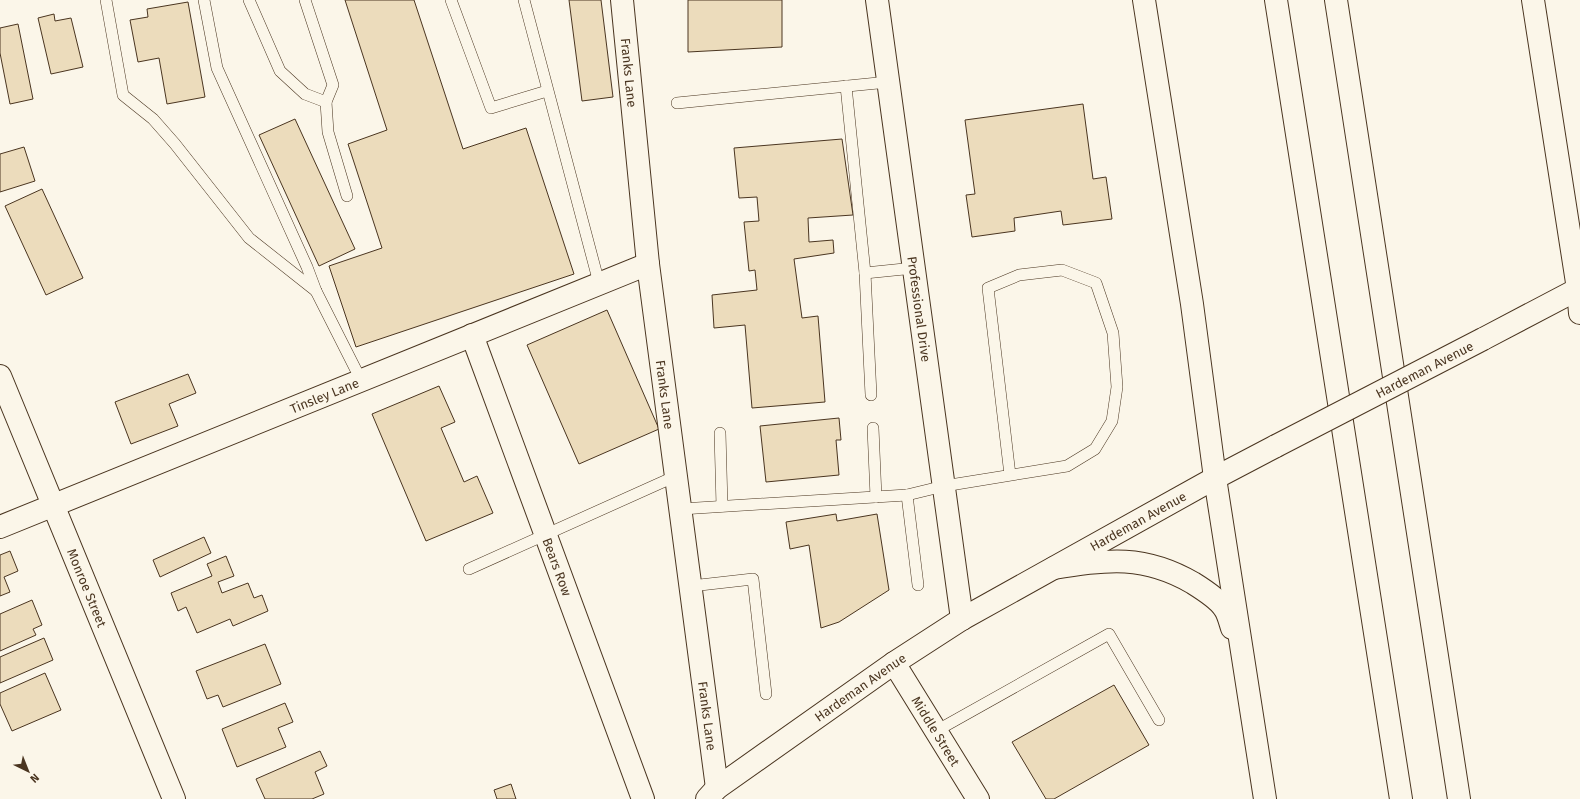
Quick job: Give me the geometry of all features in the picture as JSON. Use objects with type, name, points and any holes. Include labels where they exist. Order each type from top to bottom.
[{"type":"main road","name":"Franks Lane","points":[[622,0],[648,264],[691,586],[712,793]]},
{"type":"main road","name":"Professional Drive","points":[[877,0],[962,619]]},
{"type":"main road","points":[[1144,0],[1191,297],[1215,478],[1264,799]]},
{"type":"main road","points":[[1276,0],[1401,799]]},
{"type":"main road","points":[[1336,0],[1459,799]]},
{"type":"main road","points":[[1533,0],[1579,289],[1580,313]]},
{"type":"main road","name":"Tinsley Lane","points":[[0,527],[648,264]]},
{"type":"main road","name":"Hardeman Avenue","points":[[712,793],[894,663],[962,619],[1215,478],[1579,289]]},
{"type":"main road","name":"Bears Row","points":[[472,335],[643,799]]},
{"type":"main road","name":"Monroe Street","points":[[0,376],[174,799]]},
{"type":"main road","points":[[1054,568],[1101,561],[1132,561],[1160,567],[1182,577],[1202,589],[1224,608],[1242,655]]},
{"type":"main road","name":"Middle Street","points":[[894,663],[978,799]]},
{"type":"lane","points":[[106,0],[123,95],[153,118],[176,144],[249,238],[316,291]]},
{"type":"lane","points":[[204,0],[216,68],[307,267],[316,291],[361,380]]},
{"type":"lane","points":[[249,0],[280,71],[306,94],[326,102]]},
{"type":"lane","points":[[305,0],[333,85],[326,102],[328,132],[347,196]]},
{"type":"lane","points":[[451,0],[491,108],[547,91]]},
{"type":"lane","points":[[524,0],[599,283]]},
{"type":"lane","points":[[677,102],[888,82]]},
{"type":"lane","points":[[846,86],[865,273],[871,394]]},
{"type":"lane","points":[[865,273],[914,268]]},
{"type":"lane","points":[[680,509],[907,495],[944,486],[1067,466],[1095,449],[1112,421],[1117,387],[1113,333],[1096,283],[1062,270],[1020,275],[988,288],[1010,475]]},
{"type":"lane","points":[[873,428],[876,497]]},
{"type":"lane","points":[[720,433],[722,506]]},
{"type":"lane","points":[[469,569],[676,476]]},
{"type":"lane","points":[[907,495],[918,585]]},
{"type":"lane","points":[[691,586],[752,578],[766,694]]},
{"type":"lane","points":[[936,731],[1108,634],[1159,720]]},
{"type":"building","points":[[345,0],[414,0],[463,149],[526,128],[574,274],[356,347],[329,266],[382,248],[348,144],[387,130]]},
{"type":"building","points":[[569,0],[601,0],[613,97],[582,101]]},
{"type":"building","points":[[688,0],[782,0],[782,47],[688,52]]},
{"type":"building","points":[[188,2],[205,97],[167,104],[159,58],[138,62],[130,20],[148,17],[147,9]]},
{"type":"building","points":[[54,14],[55,21],[71,18],[83,67],[51,74],[38,18]]},
{"type":"building","points":[[18,24],[33,99],[10,104],[0,53],[0,28]]},
{"type":"building","points":[[1083,104],[1093,179],[1106,177],[1112,219],[1063,225],[1061,211],[1014,218],[1015,231],[972,237],[966,195],[975,194],[965,120]]},
{"type":"building","points":[[295,119],[355,249],[319,266],[259,135]]},
{"type":"building","points":[[842,139],[853,215],[808,218],[809,242],[833,240],[834,253],[794,259],[802,318],[818,316],[825,402],[752,408],[745,325],[714,328],[712,295],[757,290],[755,270],[749,271],[744,222],[759,221],[757,197],[739,198],[734,148]]},
{"type":"building","points":[[24,147],[35,181],[0,192],[0,154]]},
{"type":"building","points":[[42,189],[83,278],[46,295],[5,206]]},
{"type":"building","points":[[607,310],[659,429],[579,464],[527,345]]},
{"type":"building","points":[[188,374],[196,393],[169,404],[178,426],[131,444],[115,402]]},
{"type":"building","points":[[439,386],[455,422],[441,428],[464,482],[477,476],[493,513],[426,541],[372,414]]},
{"type":"building","points":[[839,418],[841,440],[836,440],[839,475],[766,482],[760,426]]},
{"type":"building","points":[[836,514],[837,521],[877,514],[889,590],[839,622],[821,628],[809,545],[790,549],[786,522]]},
{"type":"building","points":[[204,537],[211,553],[160,577],[153,560]]},
{"type":"building","points":[[10,551],[18,571],[4,577],[10,592],[0,596],[0,555]]},
{"type":"building","points":[[226,556],[234,576],[218,582],[222,593],[248,583],[254,598],[262,595],[268,611],[233,626],[230,619],[197,633],[186,607],[178,611],[171,593],[212,576],[207,564]]},
{"type":"building","points":[[32,600],[42,625],[33,629],[36,635],[0,651],[0,614]]},
{"type":"building","points":[[44,638],[53,660],[0,683],[0,657]]},
{"type":"building","points":[[265,644],[281,684],[223,707],[218,695],[207,699],[196,671]]},
{"type":"building","points":[[45,673],[61,710],[12,731],[0,704],[0,693]]},
{"type":"building","points":[[1114,685],[1149,745],[1054,799],[1046,799],[1012,742]]},
{"type":"building","points":[[285,703],[293,722],[278,728],[286,747],[237,767],[222,729]]},
{"type":"building","points":[[320,751],[327,766],[315,772],[324,794],[312,799],[265,799],[256,779]]},
{"type":"building","points":[[511,784],[516,799],[497,799],[494,790]]}]
